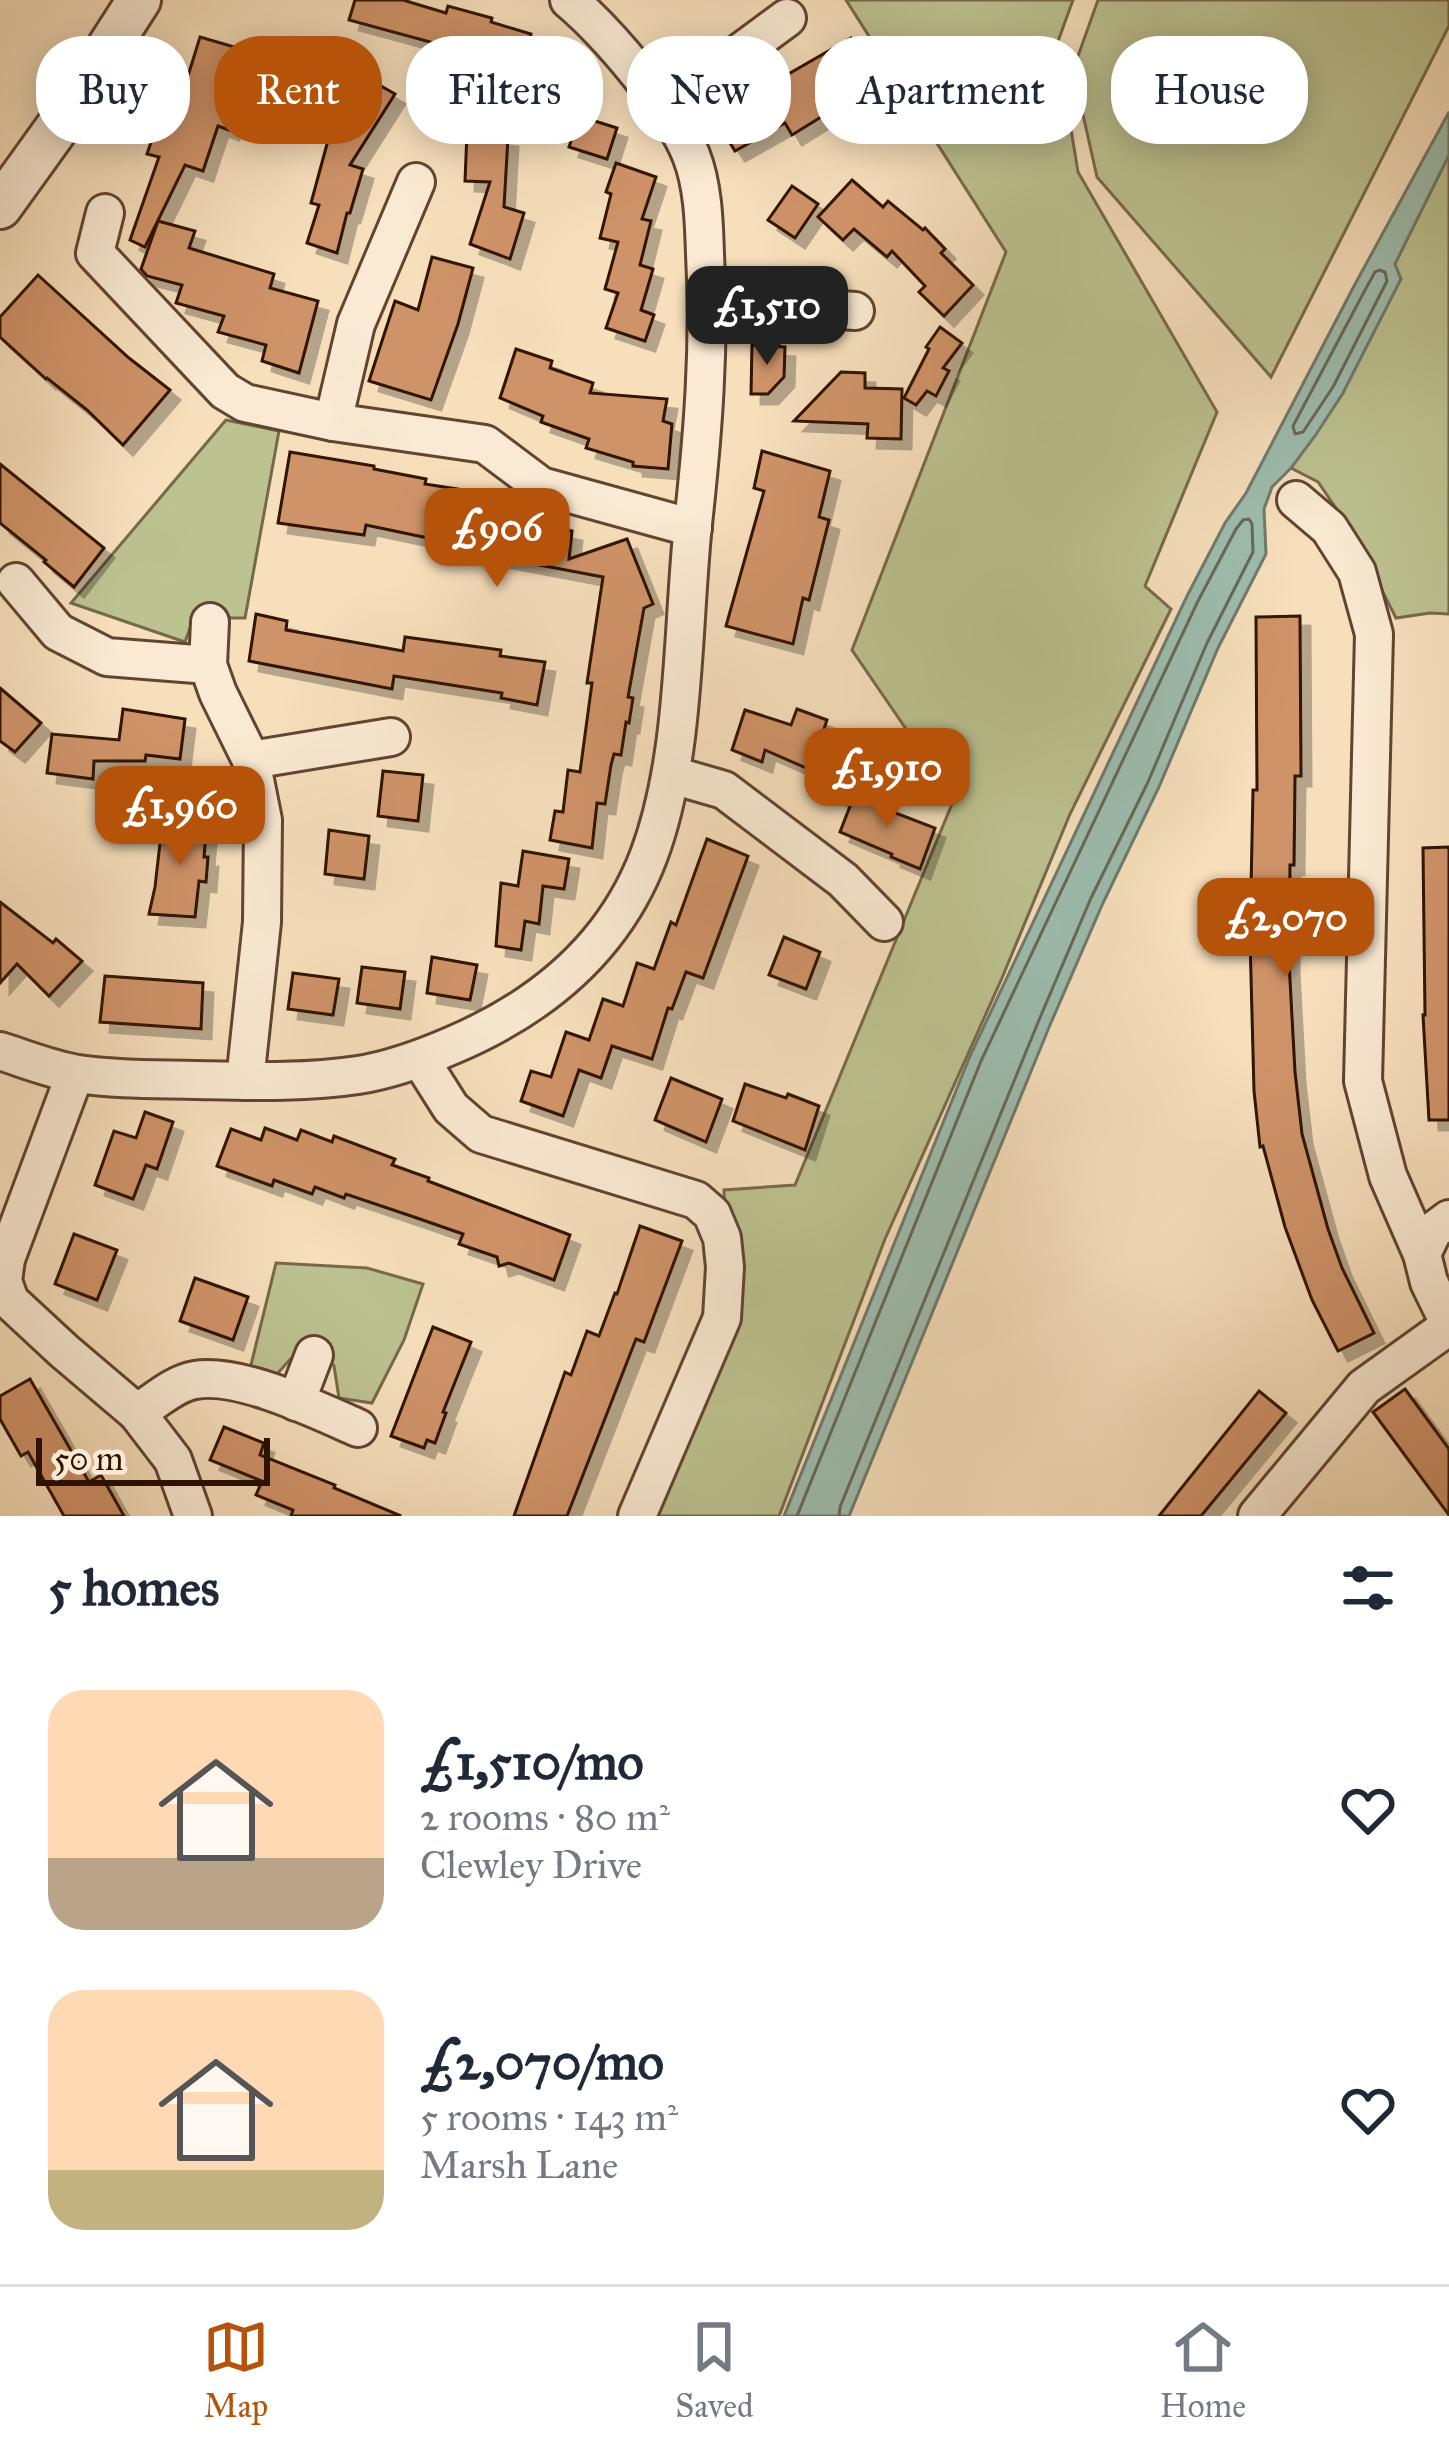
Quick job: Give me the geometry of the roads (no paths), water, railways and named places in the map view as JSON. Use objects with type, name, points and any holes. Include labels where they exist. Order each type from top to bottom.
[{"type":"street","points":[[0,207],[139,0]]},
{"type":"street","points":[[568,0],[590,18],[627,62]]},
{"type":"street","points":[[763,36],[787,18]]},
{"type":"street","points":[[0,1052],[75,1074],[245,1081],[360,1074],[420,1059],[500,1025],[548,991],[609,931],[649,855],[672,775],[705,418],[708,300],[704,217],[692,157],[685,144]]},
{"type":"street","points":[[333,422],[356,324],[416,182]]},
{"type":"street","points":[[105,213],[95,253],[225,391],[245,403],[333,422],[485,444],[541,486],[693,528]]},
{"type":"street","points":[[708,300],[855,311]]},
{"type":"street","points":[[1257,1516],[1364,1387],[1449,1324],[1388,1176],[1364,1081],[1374,634],[1358,572],[1329,528],[1296,500]]},
{"type":"street","points":[[16,582],[58,632],[107,657],[208,665]]},
{"type":"street","points":[[210,622],[208,665],[251,760],[263,820],[262,922],[245,1081]]},
{"type":"street","points":[[251,760],[392,737]]},
{"type":"street","points":[[672,775],[724,790],[843,880],[884,922]]},
{"type":"street","points":[[420,1059],[451,1108],[481,1134],[696,1200],[712,1214],[724,1252],[722,1318],[637,1516]]},
{"type":"street","points":[[75,1074],[6,1259],[3,1281],[10,1301],[137,1413],[172,1460],[193,1516]]},
{"type":"street","points":[[1422,1254],[1433,1231],[1449,1219]]},
{"type":"street","points":[[296,1402],[314,1355]]},
{"type":"street","points":[[137,1413],[190,1380],[221,1378],[358,1428]]},
{"type":"water","points":[[1449,112],[1449,155],[1395,264],[1401,279],[1343,393],[1291,468],[1272,487],[1264,509],[1266,554],[1218,648],[1050,1025],[849,1516],[784,1516],[970,1056],[1187,596]]}]
